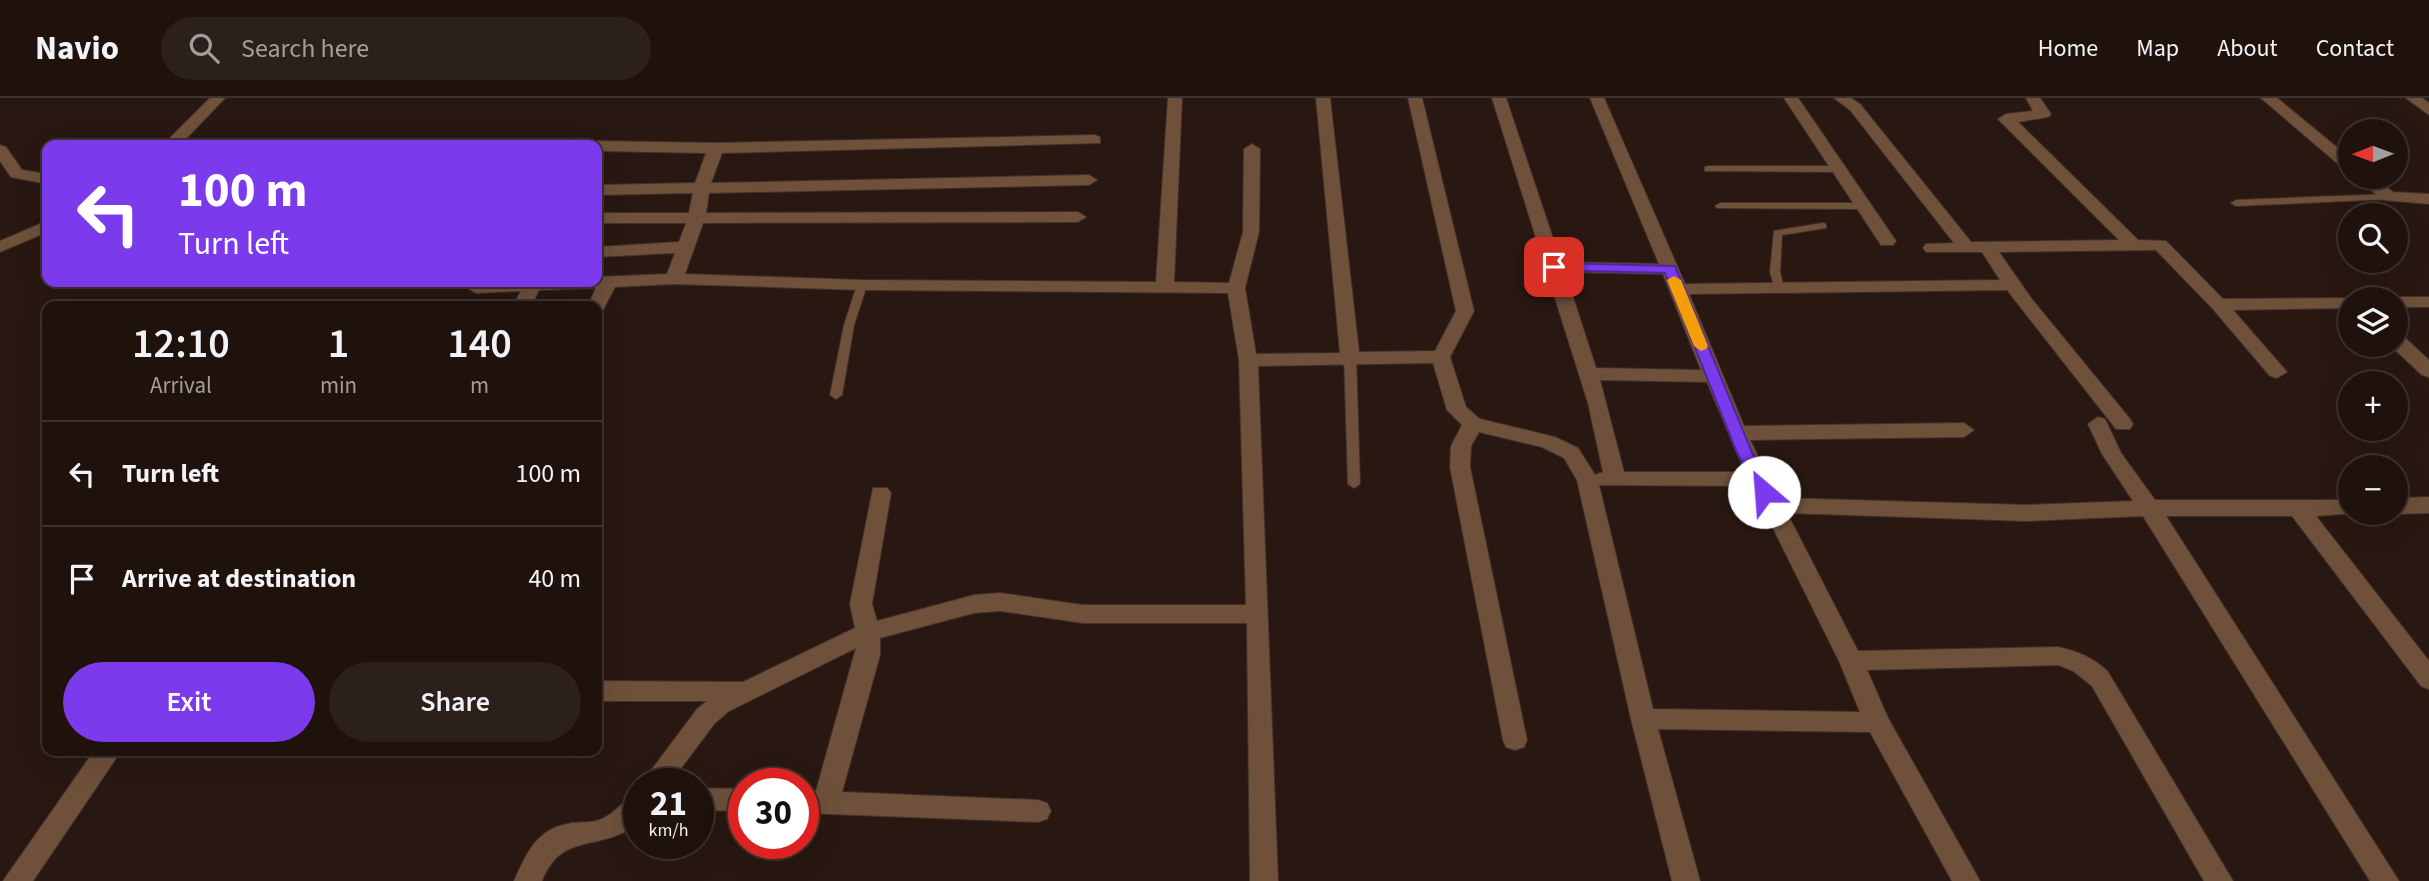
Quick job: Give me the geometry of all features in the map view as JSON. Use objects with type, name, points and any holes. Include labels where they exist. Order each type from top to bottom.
[{"type":"street","points":[[176,140],[218,98]]},
{"type":"street","points":[[1165,287],[1175,98]]},
{"type":"street","points":[[1323,98],[1350,356]]},
{"type":"street","points":[[1415,98],[1465,311],[1441,357],[1457,411],[1473,424],[1548,442],[1572,453],[1587,481],[1643,719],[1686,881]]},
{"type":"street","points":[[1499,98],[1608,438],[1615,478]]},
{"type":"street","points":[[1597,98],[1758,479],[1851,661],[1877,722],[1966,881]]},
{"type":"street","points":[[1791,98],[1887,241]]},
{"type":"street","points":[[1841,98],[1855,107],[1967,248]]},
{"type":"street","points":[[2033,98],[2043,114],[2006,118],[2135,247]]},
{"type":"street","points":[[2268,98],[2338,156]]},
{"type":"street","points":[[2413,98],[2429,110]]},
{"type":"street","points":[[602,146],[716,148],[1095,141]]},
{"type":"street","points":[[674,279],[697,216],[702,186],[716,148]]},
{"type":"street","points":[[1252,149],[1251,232],[1236,288],[1248,360],[1258,614],[1264,881]]},
{"type":"street","points":[[0,150],[17,174]]},
{"type":"street","points":[[0,181],[17,174],[42,178]]},
{"type":"street","points":[[602,190],[1089,180]]},
{"type":"street","points":[[2379,189],[2389,197],[2429,199]]},
{"type":"street","points":[[602,218],[1078,217]]},
{"type":"street","points":[[0,247],[42,228]]},
{"type":"street","points":[[1932,248],[2160,246],[2180,262],[2198,288],[2219,305],[2277,372]]},
{"type":"street","points":[[602,252],[684,247]]},
{"type":"street","points":[[1988,248],[2024,302],[2123,424]]},
{"type":"street","points":[[1554,267],[1779,288],[2014,285]]},
{"type":"street","points":[[602,284],[674,279],[862,285],[1236,288]]},
{"type":"street","points":[[599,301],[607,284]]},
{"type":"street","points":[[476,288],[490,287]]},
{"type":"street","points":[[2408,302],[2429,302]]},
{"type":"street","points":[[2219,305],[2338,303]]},
{"type":"street","points":[[2408,351],[2429,371]]},
{"type":"street","points":[[1248,360],[1350,356],[1441,357]]},
{"type":"street","points":[[1588,374],[1714,376]]},
{"type":"street","points":[[1473,424],[1461,446],[1460,467],[1514,740]]},
{"type":"street","points":[[2098,424],[2105,445],[2151,508],[2296,746],[2385,881]]},
{"type":"street","points":[[1737,433],[1964,430]]},
{"type":"street","points":[[1587,481],[1615,478],[1758,479]]},
{"type":"street","points":[[819,792],[864,673],[868,632],[861,604],[880,494]]},
{"type":"street","points":[[1771,505],[2027,513],[2151,508],[2338,508]]},
{"type":"street","points":[[2408,506],[2429,505]]},
{"type":"street","points":[[2299,509],[2429,679]]},
{"type":"street","points":[[666,768],[706,716],[742,691],[868,632],[925,614],[1000,602],[1083,614],[1258,614]]},
{"type":"street","points":[[1851,661],[2058,656],[2088,667],[2100,679],[2219,881]]},
{"type":"street","points":[[602,691],[742,691]]},
{"type":"street","points":[[1643,719],[1877,722]]},
{"type":"street","points":[[17,881],[104,756]]},
{"type":"street","points":[[819,803],[1038,811]]},
{"type":"street","points":[[528,881],[547,845],[557,839],[609,831],[623,822]]},
{"type":"lane","points":[[1708,169],[1838,169]]},
{"type":"lane","points":[[2236,203],[2389,197]]},
{"type":"lane","points":[[1720,206],[1863,206]]},
{"type":"lane","points":[[1779,288],[1775,272],[1777,233],[1823,226]]},
{"type":"lane","points":[[835,395],[849,325],[862,285]]},
{"type":"lane","points":[[1350,356],[1354,485]]},
{"type":"slow traffic","points":[[1674,280],[1701,346]]},
{"type":"route","points":[[1554,267],[1670,269],[1744,450],[1764,492]]}]
